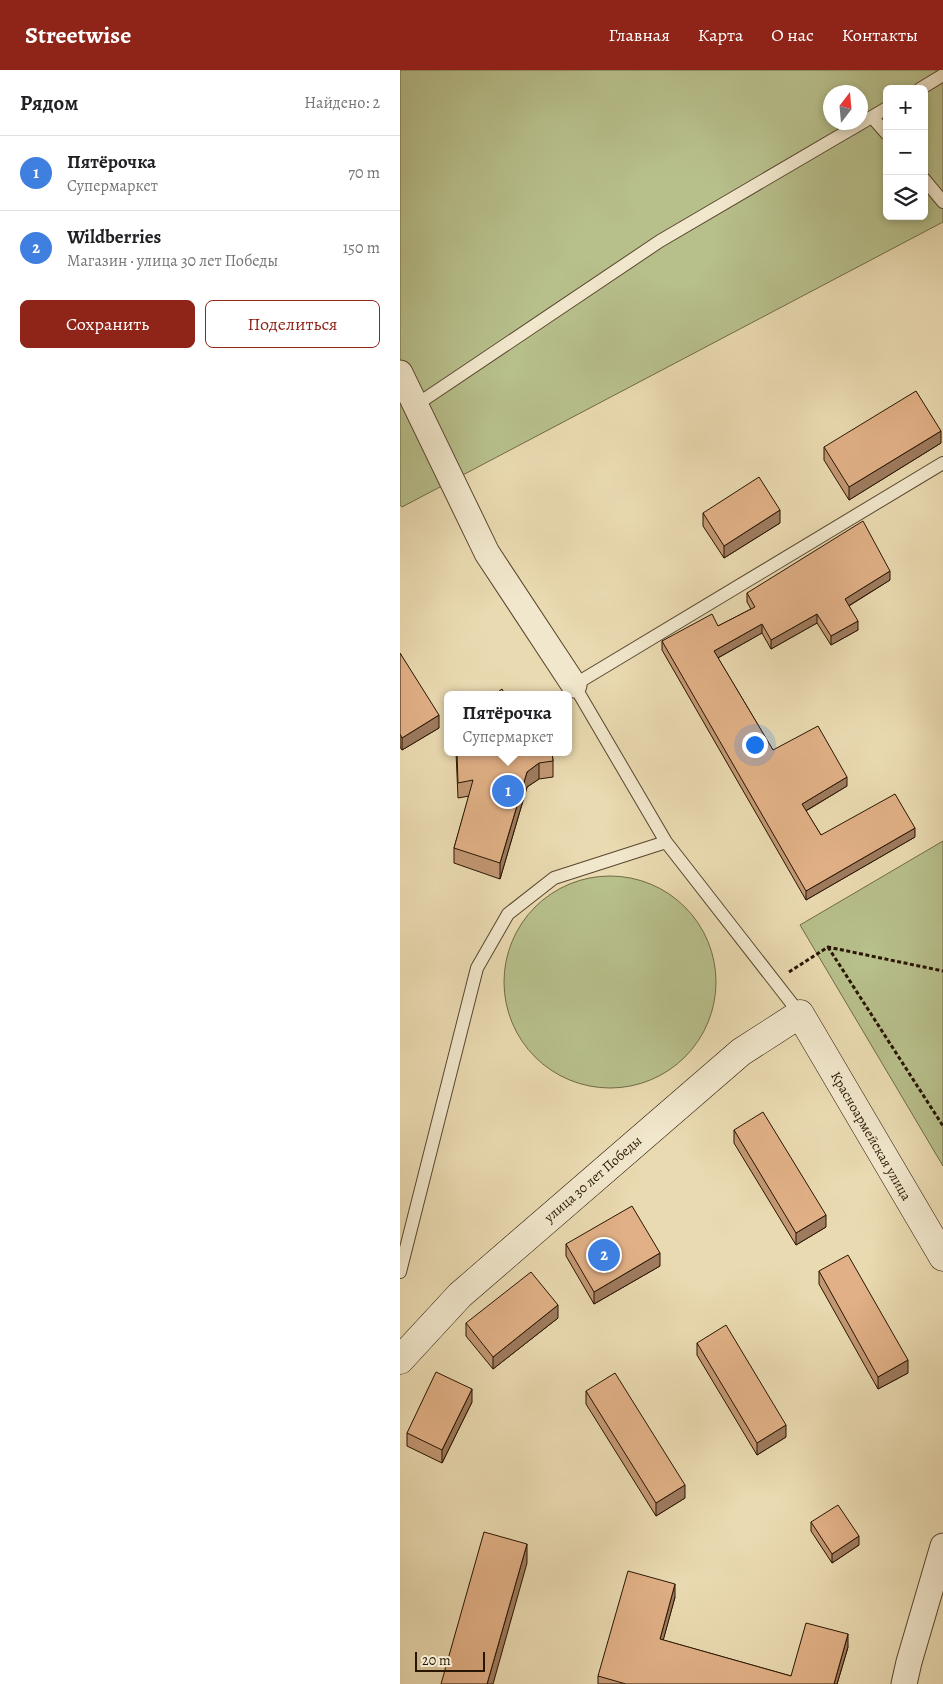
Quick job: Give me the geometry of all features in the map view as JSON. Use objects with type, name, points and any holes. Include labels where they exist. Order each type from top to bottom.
[{"type":"main road","name":"Красноармейская улица","points":[[800,1014],[943,1257]]},
{"type":"main road","name":"улица 30 лет Победы","points":[[400,1360],[460,1295],[733,1058],[800,1014]]},
{"type":"street","points":[[400,373],[487,553],[574,684]]},
{"type":"street","points":[[904,1684],[908,1662],[943,1546]]},
{"type":"lane","points":[[927,85],[943,75]]},
{"type":"lane","points":[[416,405],[660,241],[883,110]]},
{"type":"lane","points":[[872,117],[883,130]]},
{"type":"lane","points":[[928,184],[943,202]]},
{"type":"lane","points":[[800,1014],[666,842],[574,684],[943,463]]},
{"type":"lane","points":[[400,1272],[478,968],[508,914],[554,878],[666,842]]},
{"type":"path","points":[[828,947],[943,1126]]},
{"type":"path","points":[[774,981],[828,947],[943,971]]},
{"type":"green space","points":[[400,70],[943,70],[943,222],[402,507],[400,505]]},
{"type":"green space","points":[[943,841],[943,1166],[800,925]]},
{"type":"green space","points":[[600,876],[620,876],[641,880],[660,888],[678,900],[692,914],[704,932],[712,951],[716,982],[712,1013],[704,1032],[692,1050],[678,1064],[660,1076],[641,1084],[620,1088],[600,1088],[579,1084],[560,1076],[542,1064],[528,1050],[516,1032],[508,1013],[504,992],[504,972],[508,951],[516,932],[528,914],[542,900],[560,888],[579,880]]},
{"type":"building","points":[[916,391],[941,431],[849,487],[824,447]]},
{"type":"building","points":[[759,477],[780,510],[724,546],[703,513]]},
{"type":"building","points":[[863,521],[890,571],[845,599],[858,621],[831,636],[817,614],[771,640],[762,624],[714,651],[773,750],[818,726],[847,777],[802,804],[821,835],[895,794],[915,828],[806,891],[662,641],[712,614],[718,626],[755,607],[747,593]]},
{"type":"building","points":[[400,653],[439,715],[402,738],[400,734]]},
{"type":"building","points":[[457,756],[552,756],[553,761],[539,763],[527,772],[500,863],[454,848],[473,780],[458,783]]},
{"type":"building","points":[[763,1112],[826,1215],[796,1233],[734,1130]]},
{"type":"building","points":[[632,1206],[660,1253],[594,1292],[566,1244]]},
{"type":"building","points":[[848,1255],[908,1360],[878,1377],[819,1271]]},
{"type":"building","points":[[531,1272],[558,1305],[493,1357],[466,1323]]},
{"type":"building","points":[[726,1325],[786,1425],[757,1443],[697,1343]]},
{"type":"building","points":[[436,1372],[472,1389],[442,1450],[407,1433]]},
{"type":"building","points":[[615,1373],[685,1485],[656,1503],[586,1391]]},
{"type":"building","points":[[838,1505],[859,1536],[832,1554],[811,1522]]},
{"type":"building","points":[[484,1532],[527,1544],[487,1684],[441,1684]]},
{"type":"building","points":[[628,1571],[675,1584],[660,1639],[791,1676],[806,1623],[848,1634],[834,1684],[626,1684],[598,1676]]},
{"type":"place","name":"Пятёрочка","points":[[508,791]]},
{"type":"place","name":"Wildberries","points":[[604,1255]]}]
